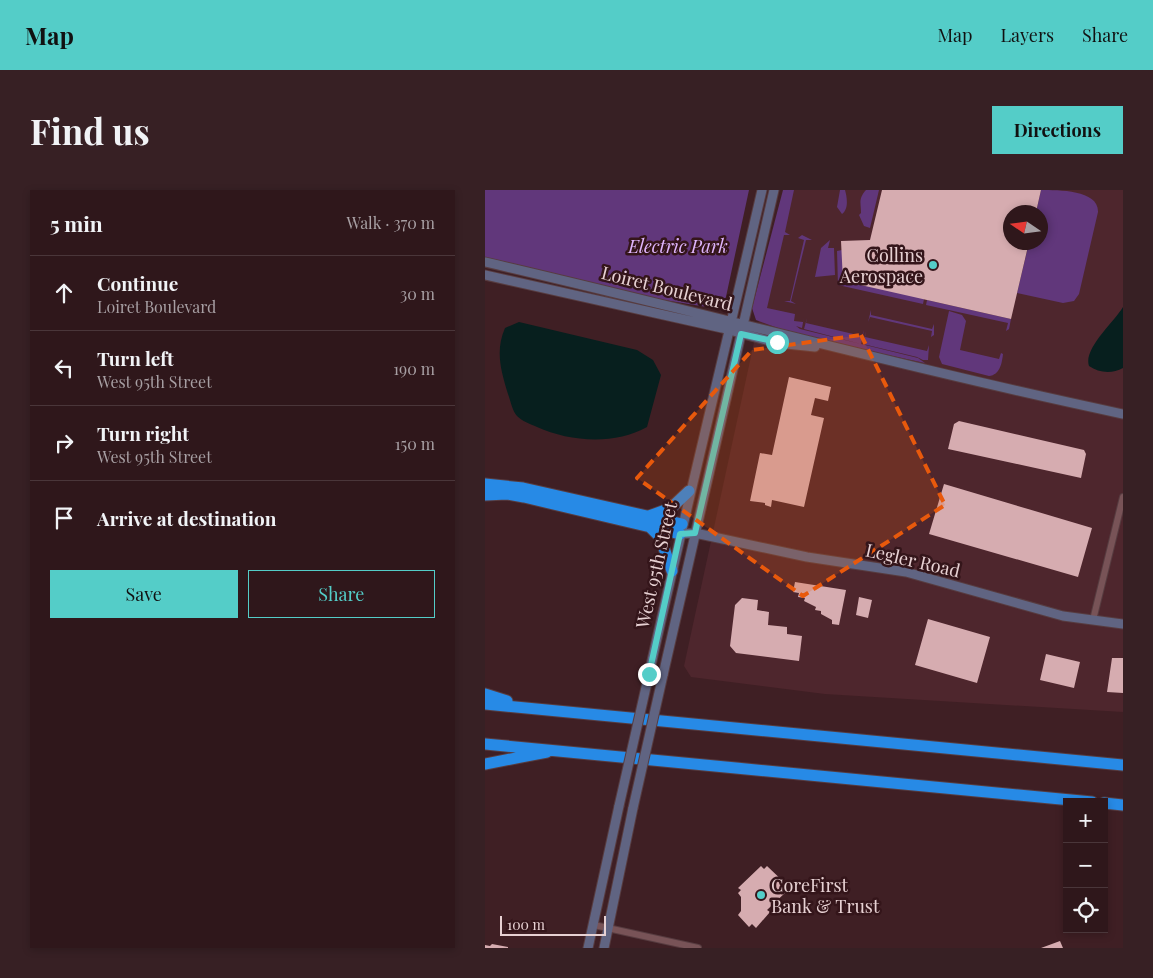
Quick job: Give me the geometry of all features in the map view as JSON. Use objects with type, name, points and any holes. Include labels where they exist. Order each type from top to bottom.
[{"type":"highway","points":[[485,484],[523,488],[649,522],[660,536],[672,570]]},
{"type":"highway","points":[[649,522],[671,508],[689,491]]},
{"type":"highway","points":[[485,495],[507,494],[681,529]]},
{"type":"highway","points":[[485,694],[525,707]]},
{"type":"highway","points":[[485,704],[1123,765]]},
{"type":"highway","points":[[485,744],[1063,799]]},
{"type":"highway","points":[[485,764],[558,750]]},
{"type":"highway","points":[[1108,803],[1123,805]]},
{"type":"main road","name":"West 95th Street","points":[[588,948],[689,491],[730,331],[762,190]]},
{"type":"main road","name":"West 95th Street","points":[[603,948],[695,533],[774,190]]},
{"type":"main road","name":"Loiret Boulevard","points":[[485,262],[732,321],[841,350],[1123,414]]},
{"type":"main road","name":"Loiret Boulevard","points":[[485,275],[777,342],[841,350]]},
{"type":"main road","points":[[597,300],[599,289]]},
{"type":"main road","name":"Legler Road","points":[[681,529],[807,557],[906,572],[1037,609],[1123,624]]},
{"type":"street","points":[[1093,620],[1123,496]]},
{"type":"street","points":[[594,925],[697,948]]},
{"type":"highlighted area","points":[[861,335],[945,505],[803,596],[637,478],[752,350]]},
{"type":"shaded area","points":[[787,190],[1123,190],[1123,712],[825,694],[691,677],[684,666]]},
{"type":"green space","name":"Electric Park","points":[[485,190],[749,190],[724,306],[713,308],[652,298],[485,260]]},
{"type":"green space","points":[[783,190],[794,190],[785,232],[790,235],[784,235],[767,308],[795,314],[794,321],[803,322],[804,317],[802,328],[796,326],[800,329],[918,358],[925,363],[800,336],[756,320],[752,308]]},
{"type":"green space","points":[[840,190],[845,190],[847,199],[846,209],[842,214],[837,207]]},
{"type":"green space","points":[[866,190],[879,190],[870,228],[864,226],[859,215],[861,213],[861,199]]},
{"type":"green space","points":[[1041,190],[1058,190],[1085,195],[1097,205],[1098,212],[1079,294],[1074,301],[1063,303],[1017,293],[1027,250],[1048,250],[1048,205],[1038,205]]},
{"type":"green space","points":[[802,235],[812,240],[806,240],[791,301],[796,304],[784,301],[790,301],[804,240],[798,238]]},
{"type":"green space","points":[[830,240],[828,248],[834,248],[835,275],[815,277],[821,248]]},
{"type":"green space","points":[[842,250],[924,299],[923,304],[838,285],[837,251]]},
{"type":"green space","points":[[927,300],[1011,319],[1009,329],[1006,331],[1008,323],[926,305]]},
{"type":"green space","points":[[871,310],[871,315],[932,329],[934,324],[934,335],[931,337],[932,331],[870,317],[868,322]]},
{"type":"green space","points":[[949,311],[962,315],[966,321],[960,350],[999,359],[1001,353],[1003,354],[1001,365],[996,373],[989,376],[942,364],[939,357]]},
{"type":"green space","points":[[807,318],[806,323],[862,336],[864,330],[861,344],[804,329]]},
{"type":"green space","points":[[866,331],[865,337],[927,351],[929,345],[928,360],[863,344]]},
{"type":"water","points":[[1123,307],[1123,368],[1110,372],[1101,371],[1089,366],[1088,359],[1095,344]]},
{"type":"water","points":[[519,322],[637,350],[653,360],[661,375],[647,427],[621,437],[592,439],[564,436],[550,432],[519,418],[515,414],[505,386],[500,361],[500,345],[505,328]]},
{"type":"building","name":"Collins Aerospace","points":[[882,190],[1041,190],[1038,205],[1003,205],[1003,250],[1027,250],[1011,319],[843,281],[841,241],[870,240]]},
{"type":"building","points":[[789,377],[831,387],[828,401],[815,398],[811,415],[824,418],[804,507],[772,500],[771,507],[765,505],[765,503],[750,501],[760,453],[772,455]]},
{"type":"building","points":[[959,421],[1084,450],[1086,454],[1081,478],[948,449],[954,424]]},
{"type":"building","points":[[944,484],[1092,528],[1078,577],[929,534]]},
{"type":"building","points":[[795,582],[846,590],[839,625],[832,624],[832,620],[821,614],[821,611],[815,610],[816,607],[804,601],[805,598],[798,597],[799,593],[793,592]]},
{"type":"building","points":[[859,597],[872,600],[868,618],[856,615]]},
{"type":"building","points":[[742,598],[758,600],[757,610],[769,612],[768,625],[787,627],[787,634],[802,636],[799,661],[736,653],[730,646],[735,605]]},
{"type":"building","points":[[928,619],[990,637],[977,683],[915,665]]},
{"type":"building","points":[[1046,654],[1080,662],[1074,688],[1040,680]]},
{"type":"building","points":[[1112,658],[1123,658],[1123,693],[1107,692]]},
{"type":"building","name":"CoreFirst Bank & Trust","points":[[761,866],[764,869],[767,866],[787,885],[783,889],[787,891],[767,910],[770,912],[756,928],[752,924],[749,927],[738,915],[741,911],[741,897],[738,893],[741,890],[738,888]]},
{"type":"building","points":[[1060,941],[1063,948],[1041,948]]},
{"type":"building","points":[[492,944],[508,948],[485,948],[485,945],[490,946]]},
{"type":"place","name":"Collins Aerospace","points":[[933,265]]},
{"type":"place","name":"CoreFirst Bank & Trust","points":[[761,895]]},
{"type":"route","points":[[649,674],[680,534],[695,533],[741,334],[777,342]]}]
